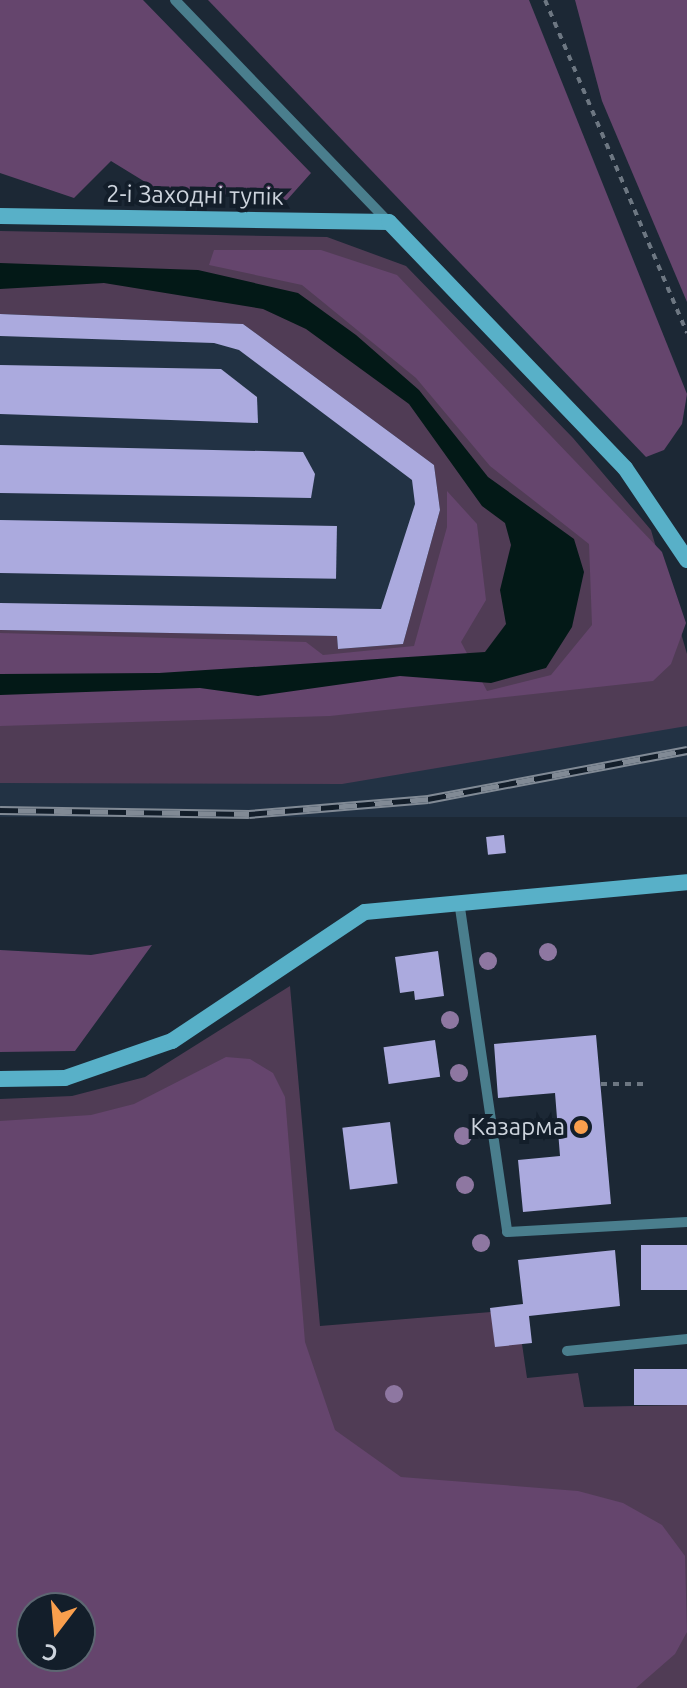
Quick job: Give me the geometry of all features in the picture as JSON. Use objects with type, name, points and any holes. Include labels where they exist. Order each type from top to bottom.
[{"type":"main road","name":"2-і Заходні тупік","points":[[0,216],[389,222]]},
{"type":"main road","points":[[389,222],[625,468],[687,560]]},
{"type":"main road","points":[[0,1079],[65,1078],[126,1062],[172,1041],[365,912],[687,882]]},
{"type":"lane","points":[[175,0],[389,222]]},
{"type":"lane","points":[[459,901],[507,1232],[687,1222]]},
{"type":"lane","points":[[567,1351],[687,1339]]},
{"type":"path","points":[[545,0],[687,333]]},
{"type":"path","points":[[601,1084],[648,1084]]},
{"type":"shaded area","points":[[0,0],[143,0],[311,173],[287,200],[155,188],[111,161],[74,198],[0,173]]},
{"type":"shaded area","points":[[208,0],[529,0],[687,394],[682,424],[664,450],[646,457]]},
{"type":"shaded area","points":[[575,0],[687,0],[687,302],[602,101]]},
{"type":"shaded area","points":[[0,231],[327,237],[406,266],[573,438],[651,530],[687,654],[687,726],[342,784],[0,783],[0,630],[337,636],[338,649],[403,644],[440,510],[434,465],[243,324],[0,314]]},
{"type":"shaded area","points":[[214,250],[321,250],[397,275],[662,552],[686,623],[671,664],[653,681],[330,716],[0,726],[0,633],[306,642],[323,655],[414,646],[447,527],[447,491],[477,524],[486,600],[461,642],[487,691],[551,675],[592,625],[589,544],[490,466],[416,378],[302,285],[209,265]]},
{"type":"shaded area","points":[[0,263],[198,270],[298,293],[356,335],[419,390],[488,477],[574,539],[584,572],[572,627],[546,668],[491,683],[400,676],[258,696],[200,688],[0,695],[0,674],[159,673],[485,652],[506,624],[500,590],[511,545],[505,523],[482,506],[409,404],[306,329],[263,309],[104,283],[0,289]]},
{"type":"shaded area","points":[[0,314],[243,324],[434,465],[440,510],[403,644],[323,655],[0,633]]},
{"type":"shaded area","points":[[0,697],[687,697],[687,817],[0,817]]},
{"type":"shaded area","points":[[152,945],[75,1051],[0,1052],[0,950],[91,955]]},
{"type":"shaded area","points":[[290,986],[320,1326],[491,1312],[522,1344],[527,1378],[578,1373],[584,1407],[687,1405],[687,1688],[0,1688],[0,1099],[72,1096],[145,1077]]},
{"type":"shaded area","points":[[226,1057],[250,1059],[273,1073],[285,1097],[305,1342],[335,1430],[401,1477],[578,1491],[623,1503],[662,1525],[685,1556],[687,1632],[675,1654],[636,1688],[0,1688],[0,1121],[91,1115],[134,1104]]},
{"type":"building","points":[[0,314],[243,324],[434,465],[440,510],[403,644],[338,649],[337,636],[0,630],[0,603],[381,609],[415,504],[412,480],[239,350],[214,343],[0,336]]},
{"type":"building","points":[[0,365],[221,369],[257,397],[258,423],[0,414]]},
{"type":"building","points":[[0,445],[303,452],[315,474],[311,498],[0,493]]},
{"type":"building","points":[[0,520],[337,526],[336,579],[0,573]]},
{"type":"building","points":[[504,835],[506,853],[488,855],[486,837]]},
{"type":"building","points":[[438,951],[444,996],[415,1000],[414,991],[400,993],[395,957]]},
{"type":"building","name":"Казарма","points":[[596,1035],[611,1204],[523,1212],[518,1160],[560,1156],[555,1093],[498,1098],[494,1044]]},
{"type":"building","points":[[435,1040],[440,1077],[389,1084],[384,1047]]},
{"type":"building","points":[[390,1122],[398,1184],[350,1189],[342,1128]]},
{"type":"building","points":[[641,1245],[687,1245],[687,1290],[641,1290]]},
{"type":"building","points":[[615,1250],[620,1306],[529,1316],[532,1343],[495,1347],[490,1308],[523,1304],[518,1260]]},
{"type":"building","points":[[634,1369],[687,1369],[687,1405],[634,1405]]},
{"type":"railway","points":[[0,810],[249,814],[428,799],[687,750]]},
{"type":"place","name":"Казарма","points":[[581,1127]]}]
